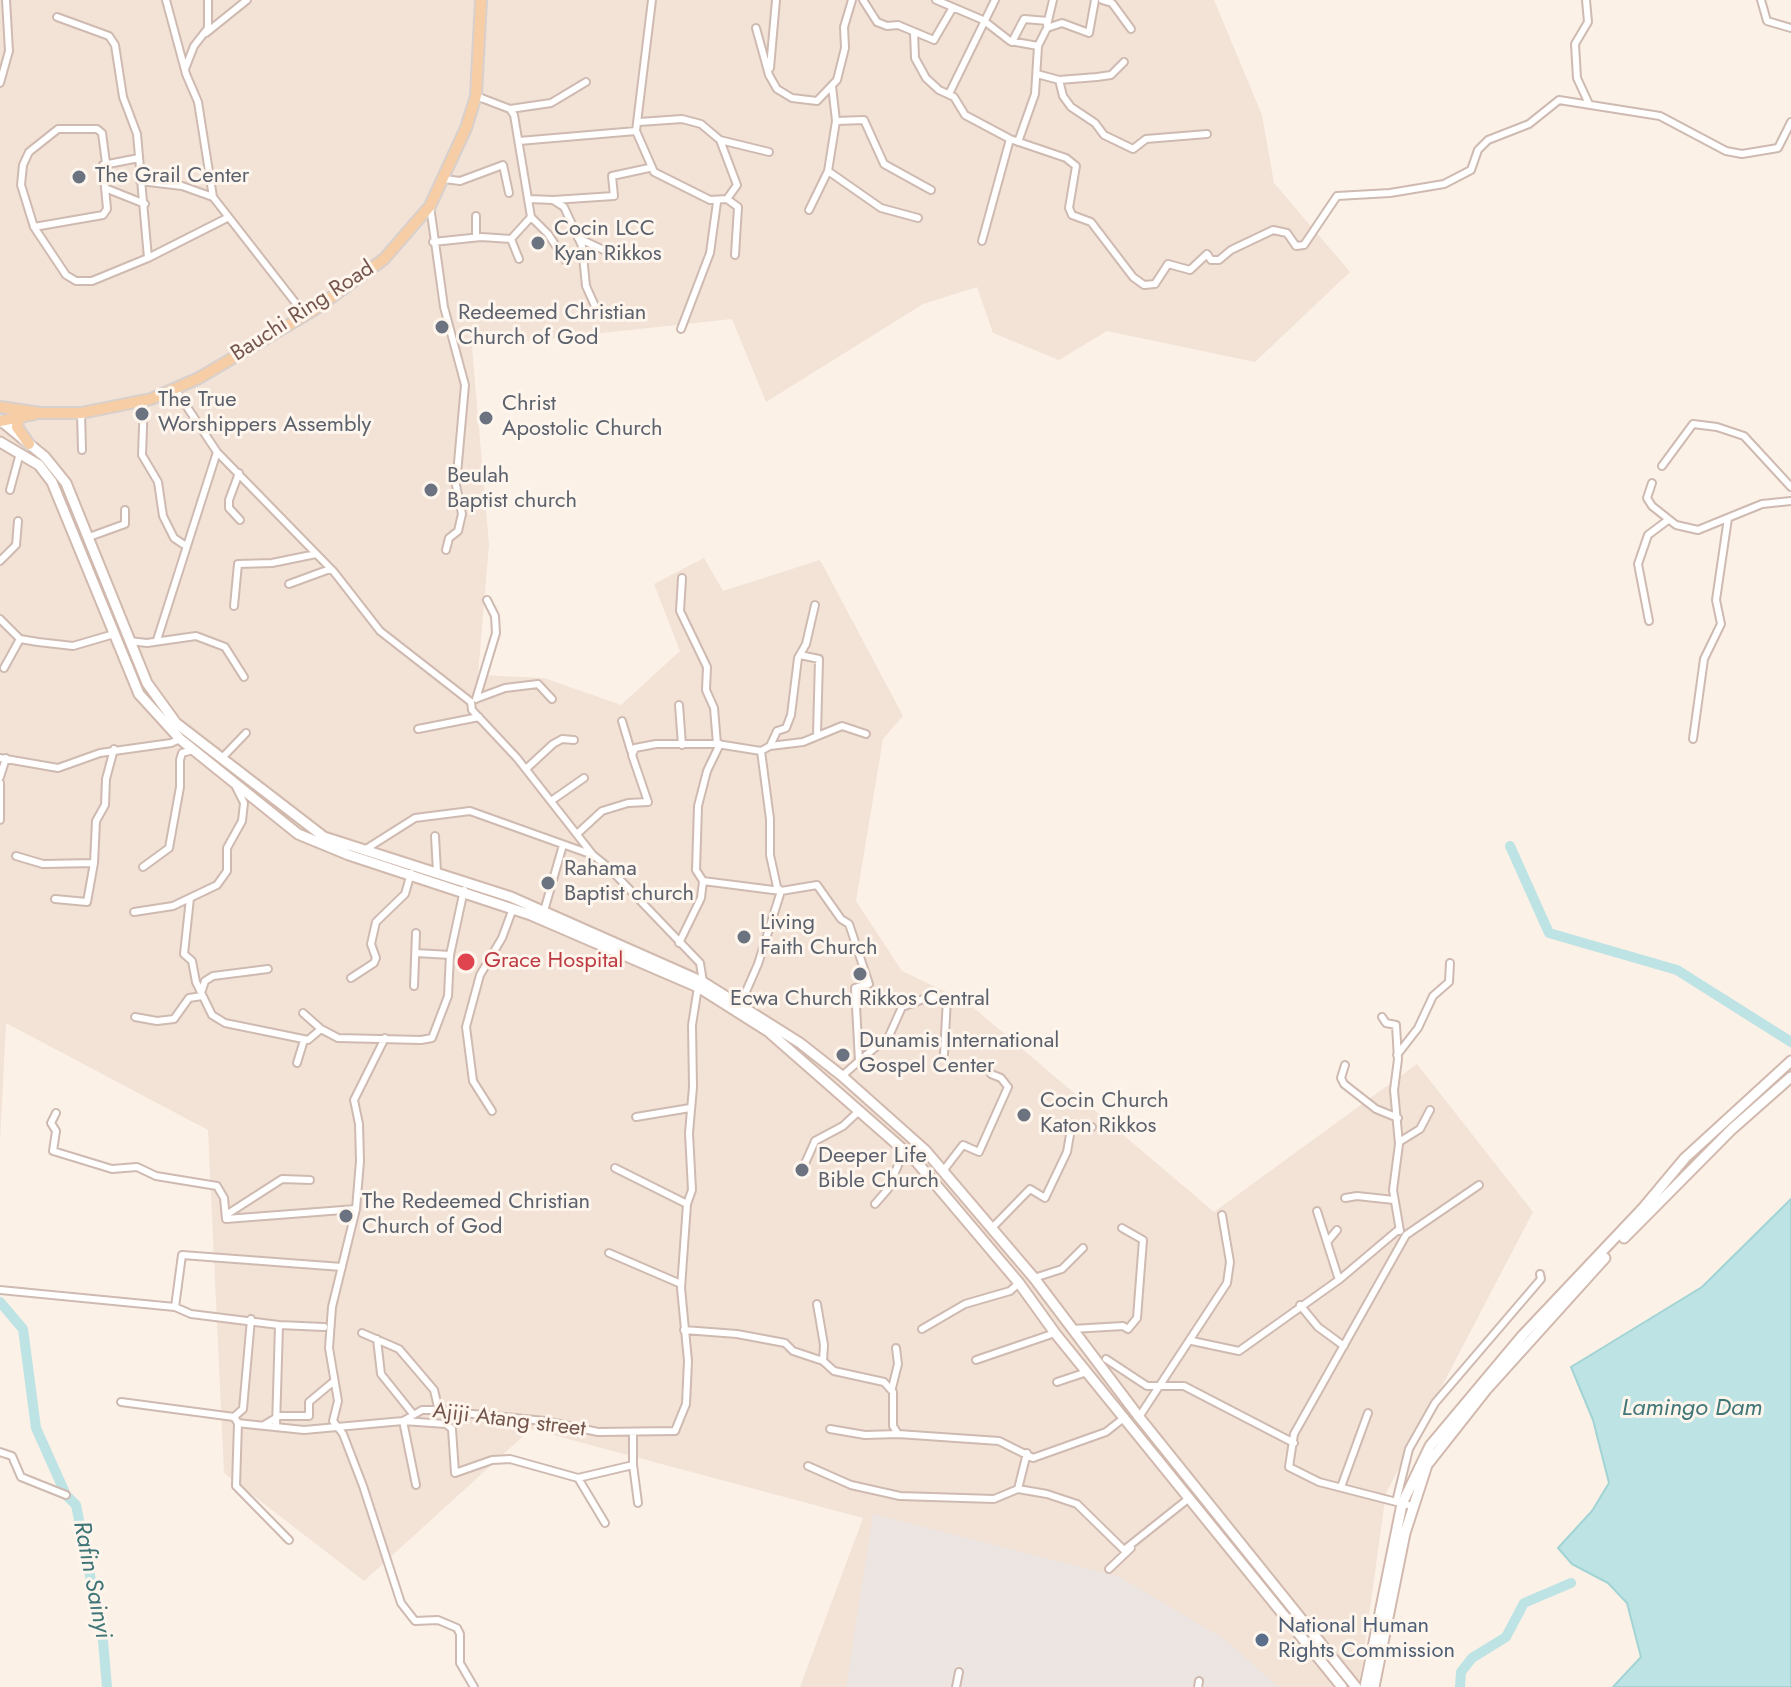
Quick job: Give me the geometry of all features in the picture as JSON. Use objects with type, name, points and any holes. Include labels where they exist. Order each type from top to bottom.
[{"type":"main road","name":"Bauchi Ring Road","points":[[0,407],[41,413],[81,413],[144,401],[175,389],[305,315],[384,259],[430,206],[444,179],[476,96],[481,0]]},
{"type":"main road","name":"Bauchi Ring Road","points":[[0,421],[41,413]]},
{"type":"main road","points":[[19,418],[17,427],[29,444]]},
{"type":"main road","points":[[0,421],[56,468],[66,483],[147,683],[176,723],[324,837],[437,872],[544,911],[741,1003],[842,1076],[925,1150],[1034,1278],[1139,1417],[1356,1687]]},
{"type":"main road","points":[[0,442],[39,465],[52,482],[139,694],[180,739],[298,834],[349,855],[464,890],[701,984],[769,1032],[933,1179],[1342,1687]]},
{"type":"main road","points":[[1365,1687],[1403,1504],[1430,1446],[1523,1335],[1644,1207],[1685,1158],[1791,1061]]},
{"type":"main road","points":[[1374,1687],[1403,1504],[1427,1465],[1486,1390],[1619,1242],[1732,1129],[1790,1078]]},
{"type":"street","points":[[0,83],[9,51],[6,0]]},
{"type":"street","points":[[166,0],[185,69],[198,102],[213,197],[305,315]]},
{"type":"street","points":[[185,69],[208,28],[208,0]]},
{"type":"street","points":[[203,35],[247,0]]},
{"type":"street","points":[[649,168],[636,131],[652,0]]},
{"type":"street","points":[[769,75],[776,0]]},
{"type":"street","points":[[756,28],[769,75],[777,89],[792,98],[817,101],[832,86],[843,61],[844,27],[852,0]]},
{"type":"street","points":[[863,0],[877,22],[887,26],[898,25],[934,40],[952,9]]},
{"type":"street","points":[[936,0],[983,20],[1012,42],[1038,46]]},
{"type":"street","points":[[949,94],[995,0]]},
{"type":"street","points":[[1018,142],[1035,94],[1038,46],[1053,0]]},
{"type":"street","points":[[1012,42],[1024,19],[1047,25],[1062,23],[1089,33],[1095,0]]},
{"type":"street","points":[[1102,0],[1112,3],[1131,29]]},
{"type":"street","points":[[1586,0],[1588,22],[1575,44],[1577,78],[1589,104]]},
{"type":"street","points":[[1761,0],[1767,21],[1791,28]]},
{"type":"street","points":[[57,17],[113,41],[123,97],[137,134],[148,258]]},
{"type":"street","points":[[914,32],[915,58],[926,78],[954,97],[965,115],[1010,139],[1066,158],[1076,166],[1069,208],[1072,215],[1091,222],[1133,277],[1144,285],[1155,284],[1168,264],[1190,270],[1207,254],[1211,260],[1219,260],[1231,250],[1273,230],[1287,233],[1296,246],[1304,245],[1337,196],[1390,193],[1444,184],[1471,170],[1478,150],[1488,140],[1529,124],[1559,100],[1660,116],[1726,151],[1742,154],[1778,148],[1791,122]]},
{"type":"street","points":[[1037,74],[1059,80],[1111,75],[1124,62]]},
{"type":"street","points":[[1059,80],[1063,96],[1071,107],[1095,123],[1104,135],[1133,149],[1146,139],[1207,134]]},
{"type":"street","points":[[476,96],[510,109],[551,103],[586,82]]},
{"type":"street","points":[[809,210],[828,171],[836,121],[832,86]]},
{"type":"street","points":[[510,109],[519,141],[531,217],[548,234],[566,261]]},
{"type":"street","points":[[639,122],[682,119],[701,124],[720,140],[769,152]]},
{"type":"street","points":[[836,121],[864,120],[884,164],[931,190]]},
{"type":"street","points":[[34,227],[103,215],[107,209],[102,133],[97,129],[58,129],[29,152],[21,185],[34,227],[66,275],[76,281],[92,281],[148,258],[227,218]]},
{"type":"street","points":[[519,141],[636,131]]},
{"type":"street","points":[[982,241],[1010,139]]},
{"type":"street","points":[[529,199],[614,196],[612,176],[649,168],[717,202],[727,199],[737,185],[720,140]]},
{"type":"street","points":[[106,163],[139,158]]},
{"type":"street","points":[[444,179],[460,181],[503,165],[509,193]]},
{"type":"street","points":[[828,171],[881,208],[918,218]]},
{"type":"street","points":[[140,181],[182,186],[213,197]]},
{"type":"street","points":[[105,188],[145,204]]},
{"type":"street","points":[[727,199],[738,207],[735,255]]},
{"type":"street","points":[[553,200],[564,207],[578,238],[586,286],[595,306]]},
{"type":"street","points":[[681,329],[710,253],[717,202]]},
{"type":"street","points":[[430,206],[444,307],[465,385],[456,485],[462,514],[458,531],[449,538],[446,550]]},
{"type":"street","points":[[476,216],[476,237]]},
{"type":"street","points":[[511,239],[531,217]]},
{"type":"street","points":[[433,242],[476,237],[511,239]]},
{"type":"street","points":[[578,238],[610,253]]},
{"type":"street","points":[[511,239],[519,259]]},
{"type":"street","points":[[175,389],[217,452],[330,569],[380,631],[474,701]]},
{"type":"street","points":[[144,401],[142,455],[158,482],[163,516],[174,538],[186,546]]},
{"type":"street","points":[[81,413],[82,450]]},
{"type":"street","points":[[1662,466],[1693,424],[1717,427],[1744,436],[1791,487]]},
{"type":"street","points":[[157,640],[186,546],[197,524],[217,452]]},
{"type":"street","points":[[10,490],[20,453]]},
{"type":"street","points":[[239,473],[229,508],[240,520]]},
{"type":"street","points":[[1652,483],[1647,498],[1668,520],[1698,530],[1762,504],[1791,501]]},
{"type":"street","points":[[89,537],[125,524],[125,510]]},
{"type":"street","points":[[1693,739],[1704,659],[1720,632],[1716,600],[1728,518]]},
{"type":"street","points":[[1649,621],[1638,564],[1648,535],[1668,520]]},
{"type":"street","points":[[0,561],[16,545],[18,521]]},
{"type":"street","points":[[234,606],[238,564],[272,563],[316,554]]},
{"type":"street","points":[[289,584],[330,569]]},
{"type":"street","points":[[679,943],[701,898],[703,881],[696,870],[698,806],[718,744],[714,708],[706,690],[707,667],[680,611],[682,578]]},
{"type":"street","points":[[487,600],[495,616],[496,633],[474,701],[479,717],[526,769],[593,855],[700,963],[701,984]]},
{"type":"street","points":[[770,746],[777,731],[786,728],[791,715],[800,655],[806,644],[815,605]]},
{"type":"street","points":[[0,619],[20,639],[73,646],[114,634]]},
{"type":"street","points":[[129,641],[196,636],[225,647],[244,677]]},
{"type":"street","points":[[4,668],[20,639]]},
{"type":"street","points":[[800,655],[819,659],[817,734]]},
{"type":"street","points":[[474,701],[505,688],[538,684],[552,699]]},
{"type":"street","points":[[679,705],[682,745]]},
{"type":"street","points":[[418,729],[479,717]]},
{"type":"street","points":[[577,834],[602,811],[628,803],[648,802],[622,721]]},
{"type":"street","points":[[631,751],[656,744],[718,744],[761,751],[770,746],[803,742],[842,726],[866,734]]},
{"type":"street","points":[[222,758],[246,733]]},
{"type":"street","points":[[0,820],[3,758],[58,768],[114,749],[137,749],[180,739]]},
{"type":"street","points":[[526,769],[553,744],[562,739],[574,740]]},
{"type":"street","points":[[55,899],[87,902],[94,863],[96,821],[105,805],[106,779],[114,749]]},
{"type":"street","points":[[143,867],[169,848],[180,787],[180,760],[182,753],[193,750]]},
{"type":"street","points":[[741,1003],[758,964],[781,891],[770,855],[770,819],[761,751]]},
{"type":"street","points":[[551,801],[584,778]]},
{"type":"street","points":[[134,912],[173,906],[217,885],[227,871],[227,848],[242,821],[244,803],[231,781]]},
{"type":"street","points":[[366,849],[415,818],[470,811],[593,855]]},
{"type":"street","points":[[435,836],[437,872]]},
{"type":"street","points":[[544,911],[563,845]]},
{"type":"street","points":[[16,856],[43,864],[94,863]]},
{"type":"street","points":[[351,978],[374,963],[376,958],[371,944],[376,922],[405,894],[411,873]]},
{"type":"street","points":[[703,881],[781,891],[817,885],[841,919],[849,924],[869,984],[855,988],[859,1061]]},
{"type":"street","points":[[303,1013],[321,1029],[338,1038],[432,1038],[448,996],[450,955],[464,890]]},
{"type":"street","points":[[190,898],[184,954],[192,961],[206,1009],[225,1023],[304,1040],[312,1039],[321,1029]]},
{"type":"street","points":[[492,1111],[473,1081],[466,1027],[480,975],[502,938],[512,911]]},
{"type":"street","points":[[414,986],[416,933]]},
{"type":"street","points":[[416,953],[450,955]]},
{"type":"street","points":[[1397,1055],[1418,1028],[1433,996],[1449,982],[1450,963]]},
{"type":"street","points":[[202,993],[205,981],[213,976],[268,969]]},
{"type":"street","name":"Ajiji Atang street","points":[[121,1402],[276,1427],[338,1427],[403,1421],[422,1410],[545,1421],[598,1432],[675,1431],[686,1404],[688,1361],[681,1284],[687,1204],[692,1190],[692,1025],[701,984]]},
{"type":"street","points":[[135,1017],[157,1021],[174,1019],[189,998],[202,993]]},
{"type":"street","points":[[842,1076],[889,1036],[902,1007],[926,998],[947,998],[944,1054]]},
{"type":"street","points":[[1382,1017],[1386,1023],[1396,1025],[1394,1090],[1399,1142],[1394,1200],[1398,1230]]},
{"type":"street","points":[[385,1038],[354,1100],[359,1124],[356,1209],[330,1329],[333,1382],[338,1401],[333,1421],[383,1543],[387,1569],[401,1603],[415,1621],[438,1620],[457,1628],[460,1634],[460,1663],[474,1687]]},
{"type":"street","points":[[297,1063],[304,1040]]},
{"type":"street","points":[[1345,1065],[1341,1078],[1344,1084],[1376,1109],[1398,1118]]},
{"type":"street","points":[[943,1171],[963,1145],[979,1152],[1008,1087],[1001,1078],[991,1074]]},
{"type":"street","points":[[636,1117],[690,1108]]},
{"type":"street","points":[[1399,1142],[1420,1129],[1430,1110]]},
{"type":"street","points":[[803,1168],[815,1141],[843,1126],[859,1111]]},
{"type":"street","points":[[56,1113],[51,1123],[56,1131],[53,1151],[112,1169],[137,1167],[156,1176],[217,1186],[224,1198],[226,1219],[356,1209]]},
{"type":"street","points":[[991,1229],[1030,1189],[1045,1198],[1067,1152],[1071,1129],[1092,1127]]},
{"type":"street","points":[[875,1204],[888,1189],[904,1151]]},
{"type":"street","points":[[615,1168],[687,1204]]},
{"type":"street","points":[[226,1215],[282,1179],[310,1180]]},
{"type":"street","points":[[1479,1185],[1406,1235],[1300,1421],[1289,1467],[1341,1487],[1403,1504],[1409,1449],[1435,1403],[1541,1279],[1540,1274]]},
{"type":"street","points":[[1345,1198],[1357,1196],[1394,1200]]},
{"type":"street","points":[[1317,1211],[1339,1280]]},
{"type":"street","points":[[1139,1417],[1192,1341],[1227,1283],[1230,1262],[1222,1215]]},
{"type":"street","points":[[1072,1329],[1123,1326],[1128,1329],[1137,1318],[1143,1240],[1122,1228]]},
{"type":"street","points":[[1328,1241],[1337,1230]]},
{"type":"street","points":[[1398,1230],[1406,1235]]},
{"type":"street","points":[[1192,1341],[1239,1351],[1339,1280],[1398,1230]]},
{"type":"street","points":[[1034,1278],[1062,1269],[1083,1248]]},
{"type":"street","points":[[609,1253],[681,1284]]},
{"type":"street","points":[[175,1307],[182,1255],[342,1267]]},
{"type":"street","points":[[922,1329],[965,1304],[1010,1291],[1019,1283]]},
{"type":"street","points":[[0,1290],[175,1307],[191,1314],[251,1319],[279,1325],[324,1327]]},
{"type":"street","points":[[817,1304],[823,1361]]},
{"type":"street","points":[[1300,1305],[1318,1327],[1344,1346]]},
{"type":"street","points":[[251,1319],[243,1409],[236,1420],[236,1486],[289,1540]]},
{"type":"street","points":[[276,1427],[279,1416],[279,1325]]},
{"type":"street","points":[[684,1330],[737,1334],[785,1343],[793,1351],[823,1361],[834,1371],[884,1382],[892,1388]]},
{"type":"street","points":[[362,1333],[399,1349],[434,1390],[438,1407],[452,1413]]},
{"type":"street","points":[[976,1360],[1055,1333]]},
{"type":"street","points":[[377,1339],[381,1374],[413,1414]]},
{"type":"street","points":[[896,1348],[898,1364],[892,1388],[893,1426],[898,1434]]},
{"type":"street","points":[[1106,1359],[1147,1386],[1184,1386],[1294,1443]]},
{"type":"street","points":[[1057,1382],[1087,1372]]},
{"type":"street","points":[[264,1425],[279,1416],[309,1416],[309,1402],[333,1382]]},
{"type":"street","points":[[1341,1487],[1368,1413]]},
{"type":"street","points":[[830,1429],[865,1435],[898,1434],[999,1441],[1033,1458],[1106,1432],[1125,1417]]},
{"type":"street","points":[[416,1485],[403,1421],[446,1424],[452,1429],[455,1473],[492,1460],[510,1459],[578,1478],[633,1465]]},
{"type":"street","points":[[633,1433],[638,1503]]},
{"type":"street","points":[[0,1452],[12,1456],[21,1477],[66,1495]]},
{"type":"street","points":[[1018,1489],[1027,1453]]},
{"type":"street","points":[[808,1466],[851,1485],[900,1496],[994,1499],[1018,1489],[1077,1504],[1124,1550],[1134,1546]]},
{"type":"street","points":[[578,1478],[605,1523]]},
{"type":"street","points":[[1109,1569],[1188,1499]]},
{"type":"street","points":[[956,1687],[959,1672]]},
{"type":"shaded area","points":[[0,0],[1214,0],[1262,115],[1274,183],[1350,272],[1255,362],[1107,331],[1059,360],[993,333],[977,287],[923,304],[766,402],[732,319],[472,347],[489,544],[478,675],[544,678],[621,705],[680,651],[654,584],[704,558],[723,591],[820,560],[903,716],[883,739],[856,901],[902,971],[967,1002],[1214,1212],[1417,1064],[1533,1212],[1386,1493],[1359,1687],[800,1687],[863,1518],[531,1429],[364,1581],[224,1473],[208,1130],[6,1023],[0,1141]]},
{"type":"shaded area","points":[[873,1514],[1120,1577],[1224,1639],[1279,1687],[846,1687]]},
{"type":"water","name":"Lamingo Dam","points":[[1791,1199],[1791,1687],[1613,1687],[1641,1657],[1627,1603],[1608,1583],[1572,1564],[1558,1548],[1592,1511],[1609,1483],[1593,1420],[1571,1367],[1702,1287]]},
{"type":"waterway","points":[[1510,846],[1549,933],[1677,970],[1791,1042]]},
{"type":"waterway","name":"Rafin Sainyi","points":[[0,1302],[23,1329],[36,1428],[66,1495],[76,1505],[103,1641],[107,1687]]},
{"type":"waterway","points":[[1460,1687],[1461,1672],[1472,1658],[1506,1637],[1524,1603],[1571,1583]]},
{"type":"place","name":"The Grail Center","points":[[79,177]]},
{"type":"place","name":"Cocin LCC Kyan Rikkos","points":[[538,243]]},
{"type":"place","name":"Redeemed Christian Church of God","points":[[442,327]]},
{"type":"place","name":"The True Worshippers Assembly","points":[[142,414]]},
{"type":"place","name":"Christ Apostolic Church","points":[[486,418]]},
{"type":"place","name":"Beulah Baptist church","points":[[431,490]]},
{"type":"place","name":"Rahama Baptist church","points":[[548,883]]},
{"type":"place","name":"Living Faith Church","points":[[744,937]]},
{"type":"place","name":"Grace Hospital","points":[[466,962]]},
{"type":"place","name":"Ecwa Church Rikkos Central","points":[[860,974]]},
{"type":"place","name":"Dunamis International Gospel Center","points":[[843,1055]]},
{"type":"place","name":"Cocin Church Katon Rikkos","points":[[1024,1115]]},
{"type":"place","name":"Deeper Life Bible Church","points":[[802,1170]]},
{"type":"place","name":"The Redeemed Christian Church of God","points":[[346,1216]]},
{"type":"place","name":"National Human Rights Commission","points":[[1262,1640]]}]
